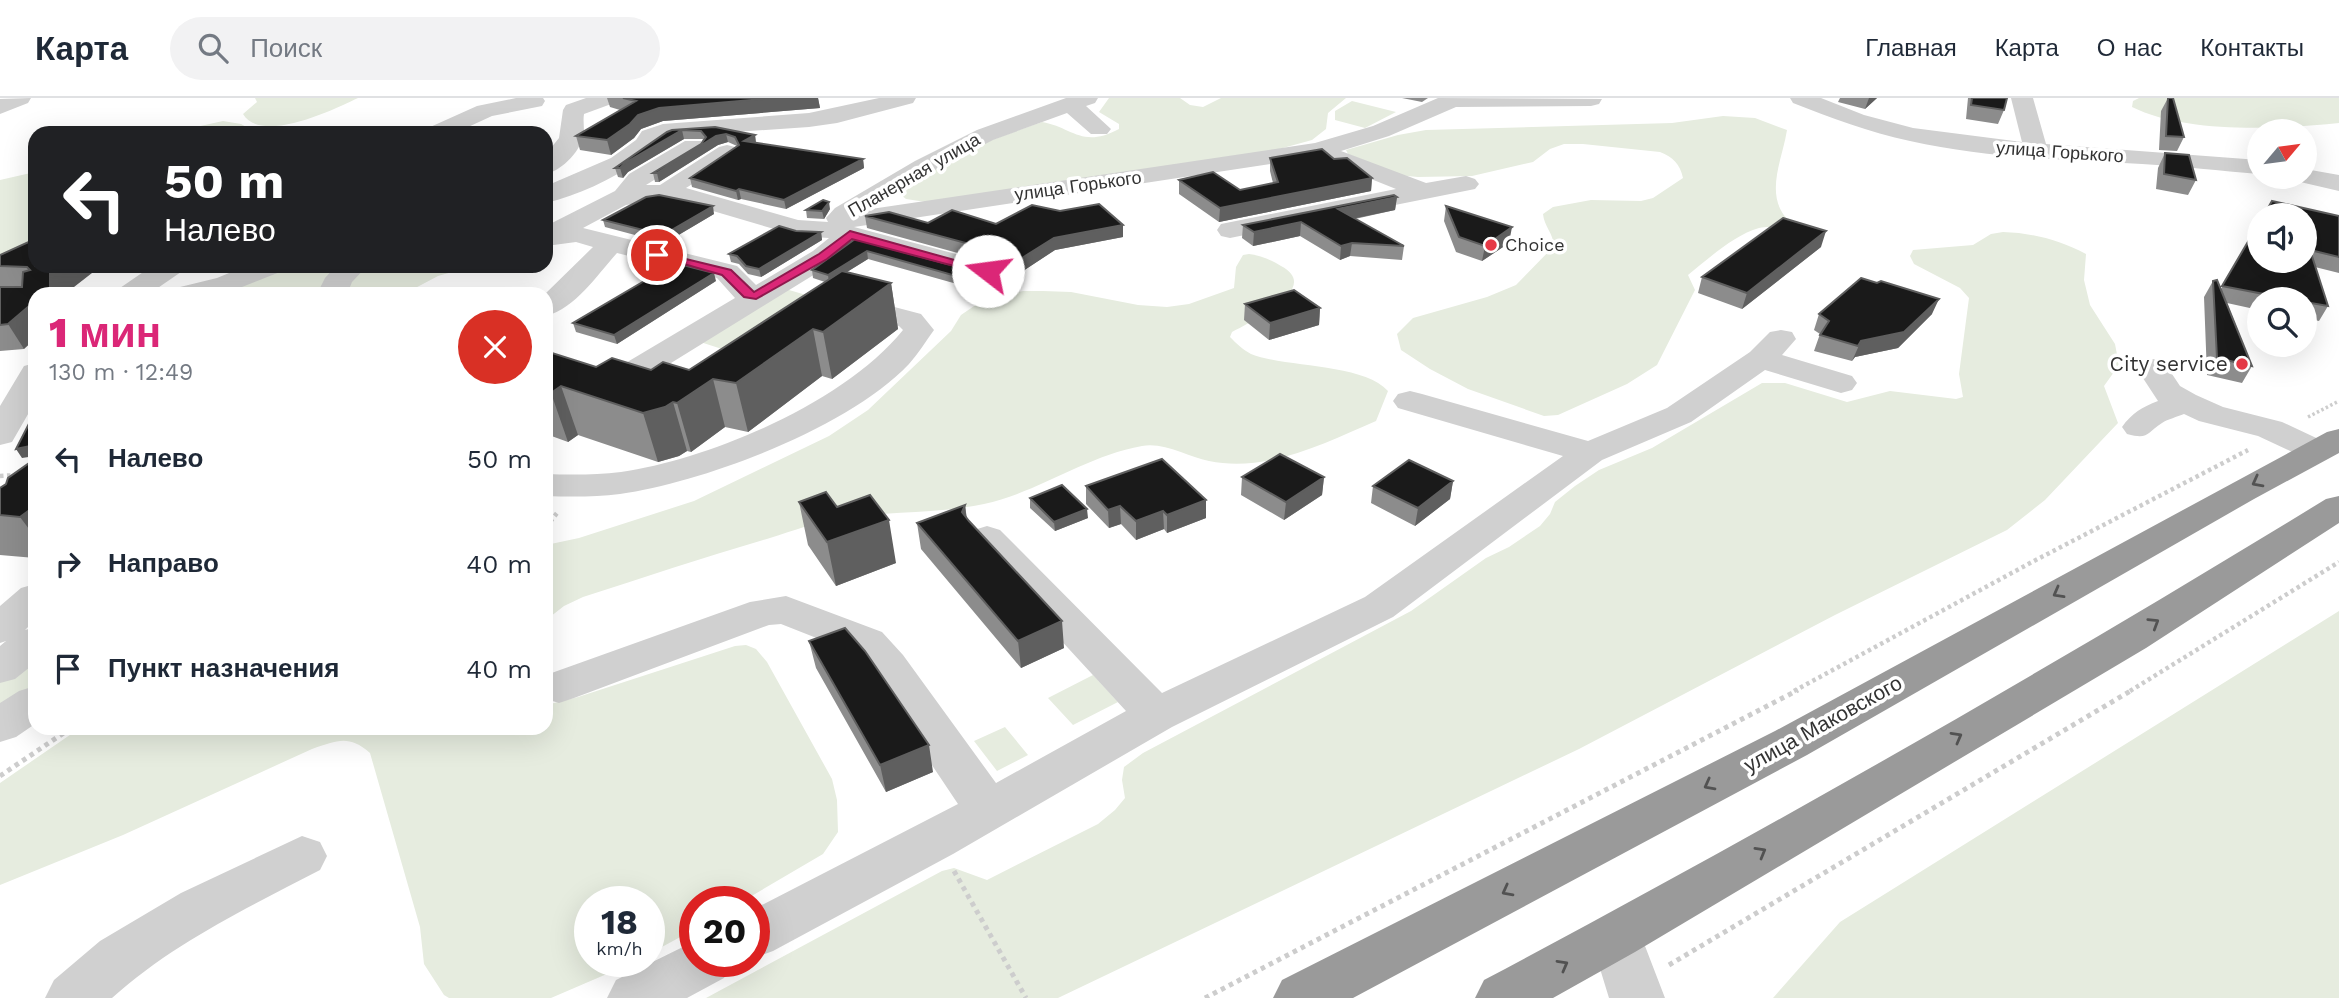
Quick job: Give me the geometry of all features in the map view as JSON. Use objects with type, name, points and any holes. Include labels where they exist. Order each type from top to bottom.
[{"type":"highway","name":"улица Маковского","points":[[1301,998],[1791,743],[2312,441]]},
{"type":"highway","points":[[1503,998],[1616,936],[2130,638],[2339,508]]},
{"type":"street","points":[[0,107],[20,98]]},
{"type":"street","points":[[553,192],[617,164],[647,144],[650,136],[655,133],[697,125],[797,121],[838,116],[905,98]]},
{"type":"street","name":"улица Горького","points":[[1801,98],[1863,122],[1938,141],[2036,152],[2219,161],[2247,165]]},
{"type":"street","points":[[2022,98],[2036,152]]},
{"type":"street","name":"улица Горького","points":[[833,234],[848,220],[1318,150],[1381,131],[1439,104],[1457,99],[1591,99]]},
{"type":"street","points":[[452,126],[485,111],[534,101]]},
{"type":"street","points":[[1067,103],[1099,130]]},
{"type":"street","name":"Планерная улица","points":[[654,394],[615,394],[592,386],[756,296],[833,234],[943,156],[985,135],[1067,103]]},
{"type":"street","points":[[553,160],[572,136],[570,118],[574,110],[602,105],[626,122],[655,133]]},
{"type":"street","points":[[629,195],[628,189],[638,179],[693,146]]},
{"type":"street","points":[[1318,150],[1423,191]]},
{"type":"street","points":[[661,193],[727,152]]},
{"type":"street","points":[[2317,178],[2339,183]]},
{"type":"street","points":[[1230,230],[1466,184]]},
{"type":"street","points":[[553,233],[629,195],[661,193],[716,204],[799,228],[1010,277]]},
{"type":"street","points":[[553,236],[576,234],[727,272],[748,294],[756,296]]},
{"type":"street","points":[[833,234],[856,267]]},
{"type":"street","points":[[553,302],[565,293],[611,243]]},
{"type":"street","points":[[140,287],[161,273]]},
{"type":"street","points":[[217,287],[254,273]]},
{"type":"street","points":[[335,287],[345,273]]},
{"type":"street","points":[[553,485],[610,483],[654,476],[726,456],[814,415],[878,377],[900,358],[919,330],[910,320],[823,297],[816,298]]},
{"type":"street","points":[[770,926],[936,839],[1156,715],[1379,607],[1590,453],[1679,415],[1771,349],[1841,383]]},
{"type":"street","points":[[0,374],[28,366]]},
{"type":"street","points":[[2153,369],[2168,393],[2184,402],[2211,414],[2312,441]]},
{"type":"street","points":[[0,435],[9,407],[28,382]]},
{"type":"street","points":[[1410,401],[1590,453]]},
{"type":"street","points":[[2139,427],[2150,415],[2184,402]]},
{"type":"street","points":[[553,475],[569,467],[600,461],[654,476]]},
{"type":"street","points":[[987,538],[1156,715]]},
{"type":"street","points":[[0,629],[28,603]]},
{"type":"street","points":[[559,687],[764,612],[786,610],[813,623],[867,642],[888,666],[988,810]]},
{"type":"street","points":[[0,668],[28,646]]},
{"type":"street","points":[[0,725],[28,707]]},
{"type":"street","points":[[73,998],[119,958],[199,908],[303,856]]},
{"type":"street","points":[[1616,936],[1635,992]]},
{"type":"street","points":[[635,998],[679,975]]},
{"type":"path","points":[[1205,998],[1751,715],[2032,562],[2312,441],[2339,401]]},
{"type":"path","points":[[0,476],[23,475]]},
{"type":"path","points":[[1635,992],[2339,562]]},
{"type":"path","points":[[0,776],[61,735]]},
{"type":"path","points":[[936,839],[1026,998]]},
{"type":"shaded area","points":[[255,98],[358,98],[299,122],[265,126],[252,123],[243,114],[257,102]]},
{"type":"shaded area","points":[[1109,98],[1180,98],[1190,105],[1203,107],[1221,98],[1346,98],[1328,113],[1326,129],[1312,140],[1272,151],[926,202],[906,199],[901,195],[923,172],[942,162],[1042,122],[1086,137],[1106,135],[1119,129],[1119,124],[1099,112]]},
{"type":"shaded area","points":[[2139,98],[2339,98],[2339,123],[2317,125],[2317,119],[2247,119],[2247,128],[2205,126],[2154,116],[2132,107],[2133,101]]},
{"type":"shaded area","points":[[1352,101],[1396,112],[1365,128],[1335,120],[1335,111]]},
{"type":"shaded area","points":[[1723,116],[1755,118],[1787,130],[1778,167],[1776,191],[1783,214],[1792,224],[1750,231],[1722,248],[1688,275],[1695,290],[1657,365],[1627,384],[1558,415],[1544,416],[1468,389],[1401,350],[1397,334],[1413,318],[1487,297],[1516,285],[1554,246],[1543,214],[1553,207],[1591,200],[1641,201],[1653,198],[1683,178],[1682,173],[1669,156],[1660,152],[1583,144],[1564,144],[1550,149],[1533,162],[1472,176],[1397,175],[1348,154],[1346,150],[1426,130],[1672,123]]},
{"type":"shaded area","points":[[223,121],[245,126],[200,126]]},
{"type":"shaded area","points":[[28,174],[28,254],[0,270],[0,180]]},
{"type":"shaded area","points":[[2003,232],[2046,238],[2086,254],[2084,280],[2090,305],[2115,344],[2119,365],[2104,386],[2118,423],[2045,500],[2007,530],[1835,615],[1579,749],[1058,998],[706,998],[745,977],[770,977],[770,964],[942,871],[954,868],[987,880],[1098,824],[1125,798],[1122,780],[1124,767],[1143,753],[1411,611],[1486,558],[1509,547],[1540,526],[1550,514],[1555,502],[1599,470],[1652,448],[1762,383],[1785,383],[1847,402],[1890,391],[1956,399],[1963,397],[1959,374],[1969,298],[1960,288],[1914,264],[1910,256],[1913,250],[1973,245],[1991,234]]},
{"type":"shaded area","points":[[1243,255],[1257,255],[1281,266],[1292,275],[1294,284],[1280,303],[1232,332],[1230,337],[1251,354],[1361,375],[1376,382],[1388,391],[1376,421],[1295,454],[1252,463],[1209,461],[1168,448],[1142,446],[1101,458],[1024,491],[984,504],[823,521],[583,597],[553,615],[553,544],[579,538],[694,501],[829,436],[868,410],[951,331],[961,315],[980,302],[1023,291],[1043,291],[1071,292],[1138,305],[1167,307],[1189,304],[1234,288],[1236,267]]},
{"type":"shaded area","points":[[265,273],[335,273],[326,287],[228,287]]},
{"type":"shaded area","points":[[357,273],[448,273],[417,287],[347,287]]},
{"type":"shaded area","points":[[779,287],[806,295],[722,349],[694,340]]},
{"type":"shaded area","points":[[2339,611],[2339,998],[1773,998],[1840,922]]},
{"type":"shaded area","points":[[746,645],[756,649],[767,662],[832,779],[837,800],[838,832],[823,854],[769,886],[679,886],[679,938],[665,945],[665,886],[574,886],[574,977],[600,977],[551,998],[449,998],[444,995],[424,964],[420,927],[370,753],[349,741],[312,749],[123,835],[0,885],[0,783],[70,735],[553,735],[553,703],[735,646]]},
{"type":"shaded area","points":[[28,656],[28,689],[0,707],[0,675]]},
{"type":"shaded area","points":[[1093,675],[1118,702],[1073,725],[1048,698]]},
{"type":"shaded area","points":[[1005,727],[1028,755],[997,771],[974,741]]},
{"type":"building","points":[[623,98],[775,98],[659,108],[638,115],[607,140],[576,136],[636,101]]},
{"type":"building","points":[[1972,98],[2007,98],[2004,110],[1971,105]]},
{"type":"building","points":[[2168,98],[2173,98],[2184,137],[2166,136]]},
{"type":"building","points":[[715,127],[755,135],[744,141],[863,159],[784,200],[739,189],[736,191],[690,178],[739,145],[735,137],[726,134],[716,136],[657,173],[653,173],[701,144],[706,137],[701,131],[682,130],[620,168],[615,168],[667,132],[672,130]]},
{"type":"building","points":[[1322,149],[1334,159],[1347,158],[1372,178],[1220,208],[1179,180],[1213,172],[1240,190],[1278,182],[1270,158]]},
{"type":"building","points":[[2165,153],[2189,155],[2196,180],[2164,174]]},
{"type":"building","points":[[659,195],[713,206],[663,235],[603,220],[646,197]]},
{"type":"building","points":[[1394,195],[1397,197],[1338,209],[1404,246],[1352,243],[1341,246],[1301,222],[1254,232],[1243,225]]},
{"type":"building","points":[[823,200],[829,202],[822,211],[806,210]]},
{"type":"building","points":[[1099,204],[1123,225],[1054,238],[1022,258],[865,216],[889,212],[928,223],[952,210],[996,224],[1032,205],[1060,211]]},
{"type":"building","points":[[1446,206],[1512,227],[1485,246],[1459,237]]},
{"type":"building","points":[[2317,211],[2339,216],[2339,257],[2317,252]]},
{"type":"building","points":[[1783,218],[1826,231],[1747,293],[1702,277]]},
{"type":"building","points":[[779,226],[796,231],[821,232],[759,269],[746,266],[737,256],[729,254]]},
{"type":"building","points":[[855,239],[999,278],[988,285],[867,251],[828,275],[812,270]]},
{"type":"building","points":[[28,242],[28,268],[0,266],[0,255]]},
{"type":"building","points":[[2247,243],[2247,273],[2317,272],[2328,306],[2317,304],[2317,287],[2247,287],[2247,291],[2222,286]]},
{"type":"building","points":[[675,263],[714,273],[614,335],[573,323]]},
{"type":"building","points":[[842,271],[891,283],[823,332],[813,329],[736,383],[713,379],[677,403],[673,402],[665,407],[643,413],[561,386],[553,392],[553,353],[596,367],[612,358],[651,370],[663,362],[689,370]]},
{"type":"building","points":[[23,272],[50,273],[50,287],[28,287],[28,307],[8,324],[0,325],[0,287],[22,287]]},
{"type":"building","points":[[1861,278],[1877,283],[1881,281],[1939,299],[1904,332],[1861,341],[1858,346],[1820,335],[1829,321],[1819,314]]},
{"type":"building","points":[[2217,280],[2252,366],[2217,358],[2213,281]]},
{"type":"building","points":[[1294,290],[1320,308],[1270,323],[1245,304]]},
{"type":"building","points":[[28,426],[28,446],[16,449]]},
{"type":"building","points":[[1280,454],[1324,477],[1286,502],[1242,477]]},
{"type":"building","points":[[1162,459],[1206,500],[1167,515],[1163,511],[1136,521],[1120,506],[1108,510],[1086,486]]},
{"type":"building","points":[[1409,460],[1453,481],[1418,508],[1373,486]]},
{"type":"building","points":[[28,464],[28,511],[20,517],[0,515],[0,488],[6,484],[8,478]]},
{"type":"building","points":[[1062,485],[1087,509],[1054,522],[1030,498]]},
{"type":"building","points":[[826,492],[837,507],[870,495],[889,520],[827,542],[799,502]]},
{"type":"building","points":[[965,505],[962,512],[969,521],[1062,621],[1018,641],[917,523]]},
{"type":"building","points":[[845,628],[865,651],[929,745],[880,765],[809,641]]},
{"type":"place","name":"Choice","points":[[1491,245]]},
{"type":"place","name":"City service","points":[[2242,364]]},
{"type":"route","points":[[657,255],[727,272],[748,294],[756,296],[823,257],[850,235],[988,271]]}]
